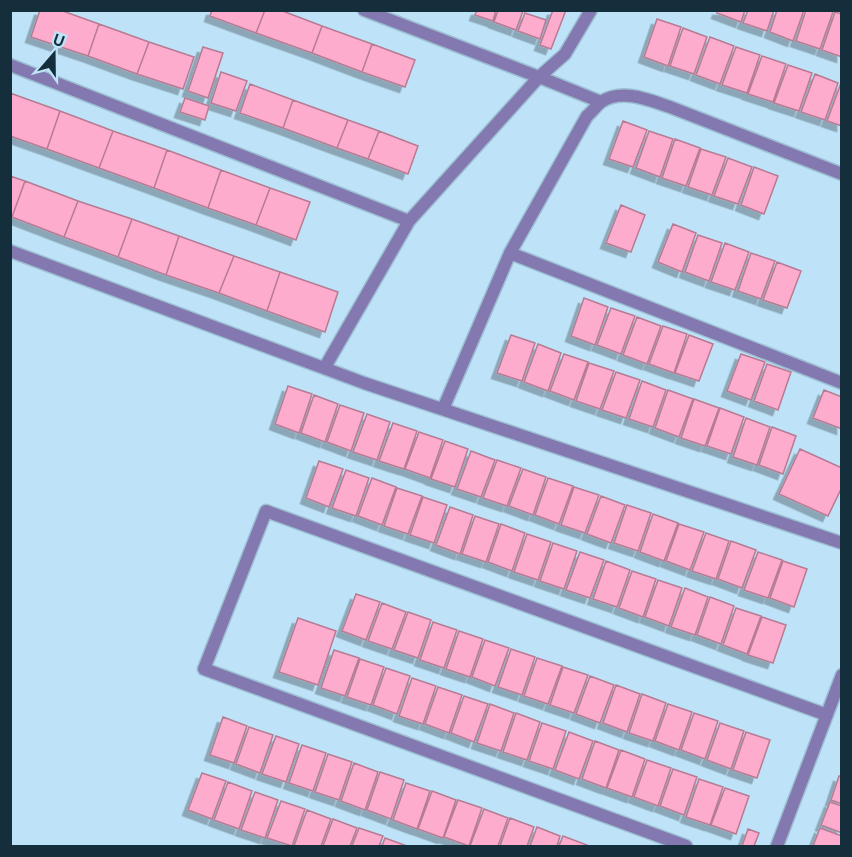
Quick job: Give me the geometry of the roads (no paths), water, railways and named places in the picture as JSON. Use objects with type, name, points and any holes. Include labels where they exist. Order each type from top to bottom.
[{"type":"street","points":[[364,10],[602,102]]},
{"type":"street","points":[[325,367],[409,221],[539,77],[565,54],[591,10]]},
{"type":"street","points":[[10,65],[409,221]]},
{"type":"street","points":[[443,409],[510,253],[587,116],[602,102],[618,96],[643,98],[842,174]]},
{"type":"street","points":[[10,251],[364,383],[842,543]]},
{"type":"street","points":[[510,253],[842,383]]},
{"type":"street","points":[[686,846],[204,669],[266,511],[827,715]]},
{"type":"street","points":[[777,846],[842,675]]}]
